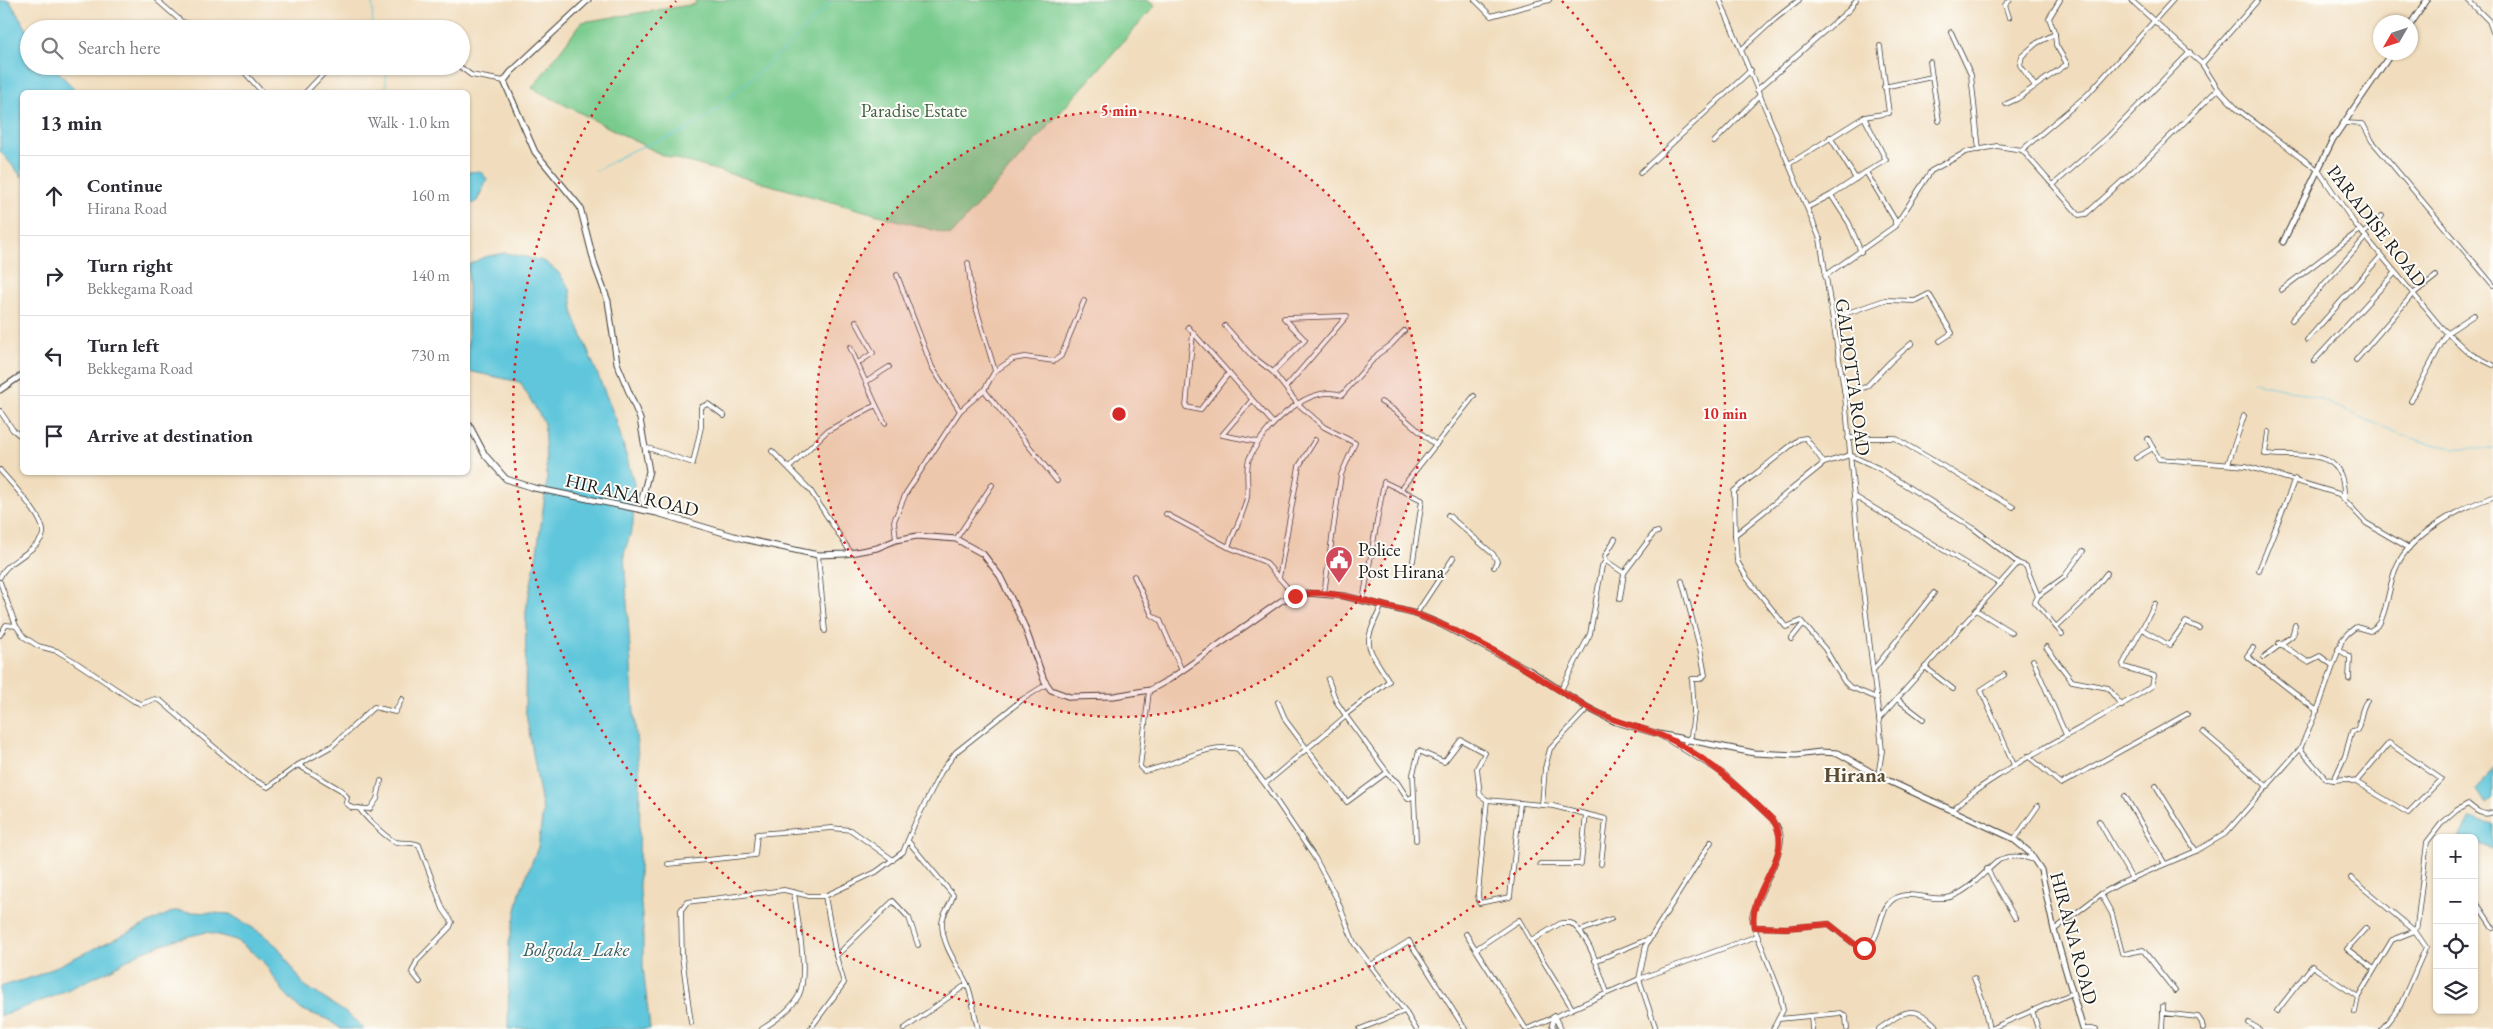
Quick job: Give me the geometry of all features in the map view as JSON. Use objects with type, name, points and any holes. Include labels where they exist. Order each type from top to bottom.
[{"type":"street","points":[[157,0],[180,20]]},
{"type":"street","points":[[504,81],[510,72],[588,0]]},
{"type":"street","points":[[1475,0],[1491,16],[1550,0]]},
{"type":"street","name":"GALPOTTA ROAD","points":[[1720,0],[1751,70],[1759,96],[1808,207],[1820,240],[1844,392],[1860,566],[1874,669],[1882,751],[1878,776]]},
{"type":"street","points":[[1742,49],[1774,18],[1799,0]]},
{"type":"street","points":[[1757,90],[1850,9],[1856,0]]},
{"type":"street","points":[[2009,17],[2005,5],[2010,0]]},
{"type":"street","points":[[2006,104],[2067,64],[2056,45],[2055,34],[2049,18],[2060,0]]},
{"type":"street","name":"PARADISE ROAD","points":[[2131,0],[2202,64],[2218,89],[2237,109],[2318,170],[2360,230],[2447,333],[2469,353],[2493,365]]},
{"type":"street","points":[[2022,150],[2088,94],[2173,0]]},
{"type":"street","points":[[2202,64],[2258,0]]},
{"type":"street","points":[[2417,15],[2427,0]]},
{"type":"street","points":[[2468,0],[2488,21],[2493,32]]},
{"type":"street","points":[[1951,32],[1972,75],[1979,150]]},
{"type":"street","points":[[2035,86],[2020,65],[2022,56],[2055,34]]},
{"type":"street","points":[[1789,164],[1864,117],[1889,113],[1880,46]]},
{"type":"street","points":[[2053,185],[2109,136],[2190,52]]},
{"type":"street","points":[[2283,242],[2318,170],[2344,123],[2387,60]]},
{"type":"street","points":[[1930,62],[1939,121]]},
{"type":"street","points":[[1640,173],[1751,70]]},
{"type":"street","points":[[470,74],[504,81]]},
{"type":"street","points":[[248,75],[260,90]]},
{"type":"street","points":[[308,90],[322,75]]},
{"type":"street","points":[[1884,87],[1932,78]]},
{"type":"street","points":[[504,81],[535,152],[580,207],[595,266],[608,300],[617,362],[640,419],[649,471],[642,499],[644,503],[666,512],[670,517]]},
{"type":"street","points":[[1826,276],[1895,226],[1931,171],[1966,152],[1997,146],[2022,150],[2079,215],[2086,214],[2218,89]]},
{"type":"street","points":[[1714,142],[1759,96]]},
{"type":"street","points":[[1808,207],[1831,195],[1886,160],[1864,117]]},
{"type":"street","points":[[2344,123],[2352,124],[2357,122],[2363,124],[2372,141],[2493,286]]},
{"type":"street","points":[[1830,137],[1856,179]]},
{"type":"street","points":[[1866,172],[1894,220],[1895,226]]},
{"type":"street","points":[[1831,195],[1849,223],[1861,252]]},
{"type":"street","points":[[2292,320],[2382,216]]},
{"type":"street","points":[[2281,290],[2360,230]]},
{"type":"street","points":[[2306,340],[2381,256]]},
{"type":"street","points":[[968,263],[972,294],[995,371]]},
{"type":"street","points":[[2314,361],[2395,273]]},
{"type":"street","points":[[897,275],[932,367],[960,411]]},
{"type":"street","points":[[2356,360],[2413,294],[2436,276]]},
{"type":"street","points":[[1833,318],[1885,300],[1915,301],[1929,294],[1952,333],[1940,341]]},
{"type":"street","points":[[896,540],[894,521],[906,492],[960,411],[984,390],[995,371],[1013,359],[1025,357],[1054,361],[1061,356],[1084,301]]},
{"type":"street","points":[[2411,401],[2447,333],[2474,315]]},
{"type":"street","points":[[1273,372],[1305,340],[1284,318],[1347,316],[1286,387]]},
{"type":"street","points":[[856,321],[874,353],[858,363]]},
{"type":"street","points":[[1225,326],[1252,356],[1273,372],[1297,403],[1324,427],[1354,443],[1341,475],[1324,594]]},
{"type":"street","points":[[1188,327],[1273,423]]},
{"type":"street","points":[[1228,548],[1247,497],[1248,462],[1258,442],[1273,423],[1297,403],[1332,391],[1342,395],[1378,354],[1391,345],[1404,331]]},
{"type":"street","points":[[1193,333],[1186,407],[1200,410],[1229,374]]},
{"type":"street","points":[[1844,392],[1866,387],[1891,361],[1912,343]]},
{"type":"street","points":[[850,347],[885,423]]},
{"type":"street","points":[[866,382],[889,367]]},
{"type":"street","points":[[0,390],[20,376]]},
{"type":"street","points":[[984,390],[1057,481]]},
{"type":"street","points":[[1400,490],[1474,396]]},
{"type":"street","points":[[1252,400],[1222,434],[1258,442]]},
{"type":"street","points":[[1381,402],[1398,411],[1419,433],[1436,445]]},
{"type":"street","points":[[645,448],[693,463],[701,427],[701,406],[708,404],[724,416]]},
{"type":"street","points":[[790,467],[827,432],[876,405]]},
{"type":"street","points":[[0,410],[13,430],[20,435]]},
{"type":"street","points":[[2228,464],[2244,416]]},
{"type":"street","name":"HIRANA ROAD","points":[[470,426],[495,468],[506,479],[534,488],[658,513],[744,539],[818,555],[851,553],[877,548],[896,540],[917,536],[956,539]]},
{"type":"street","points":[[2268,432],[2266,454],[2327,458],[2335,465],[2345,481],[2344,499]]},
{"type":"street","points":[[1824,463],[1806,438],[1799,439],[1734,491],[1737,561],[1746,578],[1786,627],[1801,621],[1825,649],[1844,681],[1850,687],[1877,698]]},
{"type":"street","points":[[1848,438],[1894,438],[2013,507]]},
{"type":"street","points":[[2148,439],[2159,459],[2246,466],[2339,494],[2366,523],[2409,548]]},
{"type":"street","points":[[1279,578],[1299,466],[1316,440]]},
{"type":"street","points":[[2136,458],[2153,448]]},
{"type":"street","points":[[772,451],[790,467],[810,490],[851,553]]},
{"type":"street","points":[[1735,535],[1824,463],[1850,455],[1878,468],[1973,528],[2018,563],[2026,566],[2038,596]]},
{"type":"street","points":[[0,470],[41,521],[43,534],[32,549],[4,569],[0,577]]},
{"type":"street","points":[[2259,570],[2294,479]]},
{"type":"street","points":[[1363,600],[1384,482],[1422,500],[1413,561]]},
{"type":"street","points":[[992,485],[956,539],[983,554],[1000,576],[1024,625],[1047,684],[1051,690],[1070,697],[1114,696],[1149,690],[1182,671],[1281,601],[1295,596],[1306,593],[1324,594],[1363,600],[1416,614],[1440,624],[1529,670],[1588,708],[1616,722],[1659,734],[1754,753],[1796,755],[1820,752],[1838,753],[1878,776],[2014,840],[2034,860]]},
{"type":"street","points":[[1854,496],[2000,584]]},
{"type":"street","points":[[2054,930],[2101,894],[2196,851],[2226,834],[2300,748],[2317,711],[2338,649],[2348,633],[2356,627],[2370,631],[2380,623],[2396,567],[2409,548],[2434,526],[2479,501],[2493,497]]},
{"type":"street","points":[[1166,514],[1228,548],[1265,562],[1295,596]]},
{"type":"street","points":[[1448,515],[1493,554],[1497,561],[1494,567]]},
{"type":"street","points":[[1620,599],[1624,574],[1654,533],[1658,532]]},
{"type":"street","points":[[1561,690],[1590,634],[1602,566],[1606,561],[1605,556],[1615,539]]},
{"type":"street","points":[[2062,634],[2034,602],[2038,596],[2064,577],[2083,551]]},
{"type":"street","points":[[818,555],[825,631]]},
{"type":"street","points":[[1416,614],[1453,558]]},
{"type":"street","points":[[1606,561],[1624,574]]},
{"type":"street","points":[[1879,719],[2018,563]]},
{"type":"street","points":[[2056,627],[2087,598],[2107,573]]},
{"type":"street","points":[[1134,576],[1152,615],[1160,620],[1182,671]]},
{"type":"street","points":[[1682,581],[1700,648],[1705,675],[1700,679],[1692,679],[1694,712],[1692,736],[1682,748]]},
{"type":"street","points":[[0,582],[16,626],[31,642],[65,655],[134,701],[141,704],[155,699],[162,701],[256,782],[268,787],[298,765],[332,746],[374,707],[395,712],[402,699]]},
{"type":"street","points":[[1874,669],[1934,593]]},
{"type":"street","points":[[1952,811],[1967,795],[2028,756],[2122,706],[2152,686],[2155,679],[2151,674],[2123,666],[2155,604]]},
{"type":"street","points":[[1264,784],[1306,747],[1389,681],[1367,645],[1368,635],[1382,605]]},
{"type":"street","points":[[1976,610],[2011,632]]},
{"type":"street","points":[[2142,629],[2169,645],[2186,622],[2199,628]]},
{"type":"street","points":[[1791,639],[1803,624]]},
{"type":"street","points":[[0,636],[6,625],[16,626]]},
{"type":"street","points":[[2264,657],[2279,643],[2292,636],[2295,625]]},
{"type":"street","points":[[2279,643],[2308,662],[2320,656],[2332,665]]},
{"type":"street","points":[[2046,647],[2072,681],[2108,688],[2122,706]]},
{"type":"street","points":[[2253,648],[2247,656],[2317,711]]},
{"type":"street","points":[[2338,649],[2350,657],[2349,679]]},
{"type":"street","points":[[2033,660],[2066,736]]},
{"type":"street","points":[[1925,667],[1953,689]]},
{"type":"street","points":[[2004,675],[1981,690],[2014,766]]},
{"type":"street","points":[[1328,679],[1336,701],[1345,716],[1390,776],[1397,782],[1408,799],[1412,797]]},
{"type":"street","points":[[691,1023],[682,956],[681,910],[687,902],[784,890],[825,896],[876,872],[903,852],[941,772],[956,752],[1023,699],[1047,684]]},
{"type":"street","points":[[1149,690],[1140,767],[1144,771],[1164,768],[1204,749],[1225,746],[1238,749],[1315,858],[1337,899],[1354,942],[1405,1010],[1416,1029]]},
{"type":"street","points":[[1897,699],[1923,719]]},
{"type":"street","points":[[2334,780],[2345,756],[2352,731],[2357,730],[2361,721],[2362,706],[2367,701]]},
{"type":"street","points":[[1278,702],[1286,721],[1346,802],[1386,773],[1390,776]]},
{"type":"street","points":[[1542,805],[1545,768],[1550,749],[1588,708]]},
{"type":"street","points":[[2028,756],[2061,784],[2187,714]]},
{"type":"street","points":[[2203,732],[2268,787]]},
{"type":"street","points":[[1659,734],[1724,774],[1773,820],[1779,829],[1781,838],[1779,852],[1756,902],[1752,916],[1757,936],[1780,993],[1783,1010],[1773,1029]]},
{"type":"street","points":[[1416,840],[1412,797],[1413,774],[1419,751],[1444,762],[1461,740],[1485,754],[1477,768],[1480,795],[1487,800],[1542,805],[1606,819],[1601,864]]},
{"type":"street","points":[[2300,748],[2326,778],[2334,780],[2345,778],[2356,782],[2408,813],[2441,779],[2389,743],[2356,782]]},
{"type":"street","points":[[298,765],[341,790],[347,796],[346,803],[352,808],[370,809],[377,799],[381,781]]},
{"type":"street","points":[[2156,786],[2196,851]]},
{"type":"street","points":[[2125,796],[2166,864]]},
{"type":"street","points":[[1487,800],[1478,894],[1479,903],[1510,897],[1520,803]]},
{"type":"street","points":[[2354,1012],[2358,997],[2392,940],[2415,931],[2418,926],[2427,842],[2441,824],[2457,810],[2468,804],[2478,812],[2488,815],[2493,812]]},
{"type":"street","points":[[2014,840],[2038,806]]},
{"type":"street","points":[[359,808],[363,815],[389,838],[397,842],[414,842],[419,845],[443,909],[452,922],[450,927],[417,961],[412,972],[420,982]]},
{"type":"street","points":[[1540,864],[1581,864],[1586,814]]},
{"type":"street","points":[[2099,821],[2132,879]]},
{"type":"street","points":[[668,864],[755,854],[757,834],[832,828],[851,830],[893,860]]},
{"type":"street","points":[[908,841],[953,895],[952,901],[944,913],[942,925],[952,958],[967,984],[978,1029]]},
{"type":"street","points":[[1656,1029],[1639,979],[1640,963],[1648,939],[1711,842]]},
{"type":"street","name":"HIRANA ROAD","points":[[1754,927],[1786,928],[1829,924],[1858,947],[1864,948],[1875,939],[1890,902],[1900,896],[1946,898],[1961,893],[2005,857],[2024,857],[2034,860],[2041,870],[2054,930],[2083,1029]]},
{"type":"street","points":[[1988,869],[2015,918]]},
{"type":"street","points":[[2351,878],[2415,931],[2426,947],[2400,1006],[2382,1029]]},
{"type":"street","points":[[762,1029],[777,1019],[798,996],[804,979],[794,892]]},
{"type":"street","points":[[2101,894],[2112,914],[2122,953],[2143,950],[2175,992]]},
{"type":"street","points":[[810,1029],[844,983],[836,956],[825,896]]},
{"type":"street","points":[[836,956],[893,901],[909,918],[918,945]]},
{"type":"street","points":[[2478,905],[2493,928]]},
{"type":"street","points":[[1580,931],[1611,919]]},
{"type":"street","points":[[1476,949],[1518,920],[1572,1008]]},
{"type":"street","points":[[1531,941],[1561,923],[1571,923],[1580,931],[1595,961],[1607,992]]},
{"type":"street","points":[[2366,928],[2346,950],[2374,969]]},
{"type":"street","points":[[1466,934],[1526,1029],[1639,979],[1757,936]]},
{"type":"street","points":[[1595,961],[1648,939]]},
{"type":"street","points":[[1371,965],[1409,941],[1465,1029]]},
{"type":"street","points":[[2277,1011],[2312,966],[2358,997]]},
{"type":"street","points":[[1974,978],[1983,1001],[1990,1029],[2072,993]]},
{"type":"street","points":[[904,1029],[967,984]]},
{"type":"street","points":[[2162,1029],[2163,1006]]},
{"type":"street","points":[[1360,1029],[1405,1010]]},
{"type":"street","points":[[2032,1010],[2038,1029]]},
{"type":"street","points":[[1879,1029],[1902,1013],[1918,1011],[1927,1016],[1939,1029]]},
{"type":"street","points":[[2163,1013],[2198,1017],[2202,1023],[2202,1029]]},
{"type":"street","points":[[1779,1019],[1845,1014],[1847,1029]]},
{"type":"street","points":[[1546,1029],[1553,1027],[1554,1016]]},
{"type":"street","points":[[1554,1016],[1561,1029]]},
{"type":"street","points":[[1811,1016],[1812,1029]]},
{"type":"street","points":[[2249,1023],[2259,1029]]},
{"type":"street","points":[[2083,1029],[2096,1029]]},
{"type":"green space","name":"Paradise Estate","points":[[695,0],[1147,0],[1155,6],[951,235],[662,155],[532,88],[582,22],[696,4]]},
{"type":"water","points":[[0,0],[9,0],[21,20],[20,75],[61,75],[75,90],[20,90],[20,175],[0,151]]},
{"type":"water","points":[[480,171],[487,179],[477,201],[470,205],[470,172]]},
{"type":"water","name":"Bolgoda_Lake","points":[[505,253],[544,261],[558,272],[570,289],[574,316],[616,420],[634,483],[633,525],[624,554],[640,777],[639,878],[643,929],[643,967],[650,1029],[508,1029],[509,943],[520,892],[538,847],[543,812],[525,708],[526,610],[537,553],[547,480],[544,423],[520,382],[470,371],[470,264],[484,257]]},
{"type":"water","points":[[2493,766],[2493,798],[2486,804],[2477,790]]},
{"type":"water","points":[[2470,818],[2493,825],[2493,849],[2478,843],[2478,834],[2461,834]]},
{"type":"water","points":[[174,911],[230,914],[261,933],[278,947],[304,985],[349,1015],[364,1029],[341,1029],[329,1020],[300,1009],[283,991],[262,960],[236,940],[207,932],[177,939],[141,952],[110,970],[52,997],[0,1016],[0,987],[36,976]]},
{"type":"waterway","points":[[371,0],[373,7],[372,20]]},
{"type":"waterway","points":[[596,171],[631,151],[685,131],[706,118],[785,49],[833,0]]},
{"type":"waterway","points":[[386,75],[386,90]]},
{"type":"waterway","points":[[2253,382],[2298,392],[2392,431],[2440,446],[2466,449],[2493,448]]},
{"type":"place","name":"Police Post Hirana","points":[[1339,584]]},
{"type":"district","name":"Hirana","points":[[1855,774]]},
{"type":"route","points":[[1295,596],[1306,593],[1344,596],[1416,614],[1440,624],[1529,670],[1588,708],[1616,722],[1659,734],[1696,755],[1724,774],[1773,820],[1779,829],[1781,838],[1779,852],[1756,902],[1752,916],[1754,927],[1786,928],[1829,924],[1858,947],[1864,948]]}]
